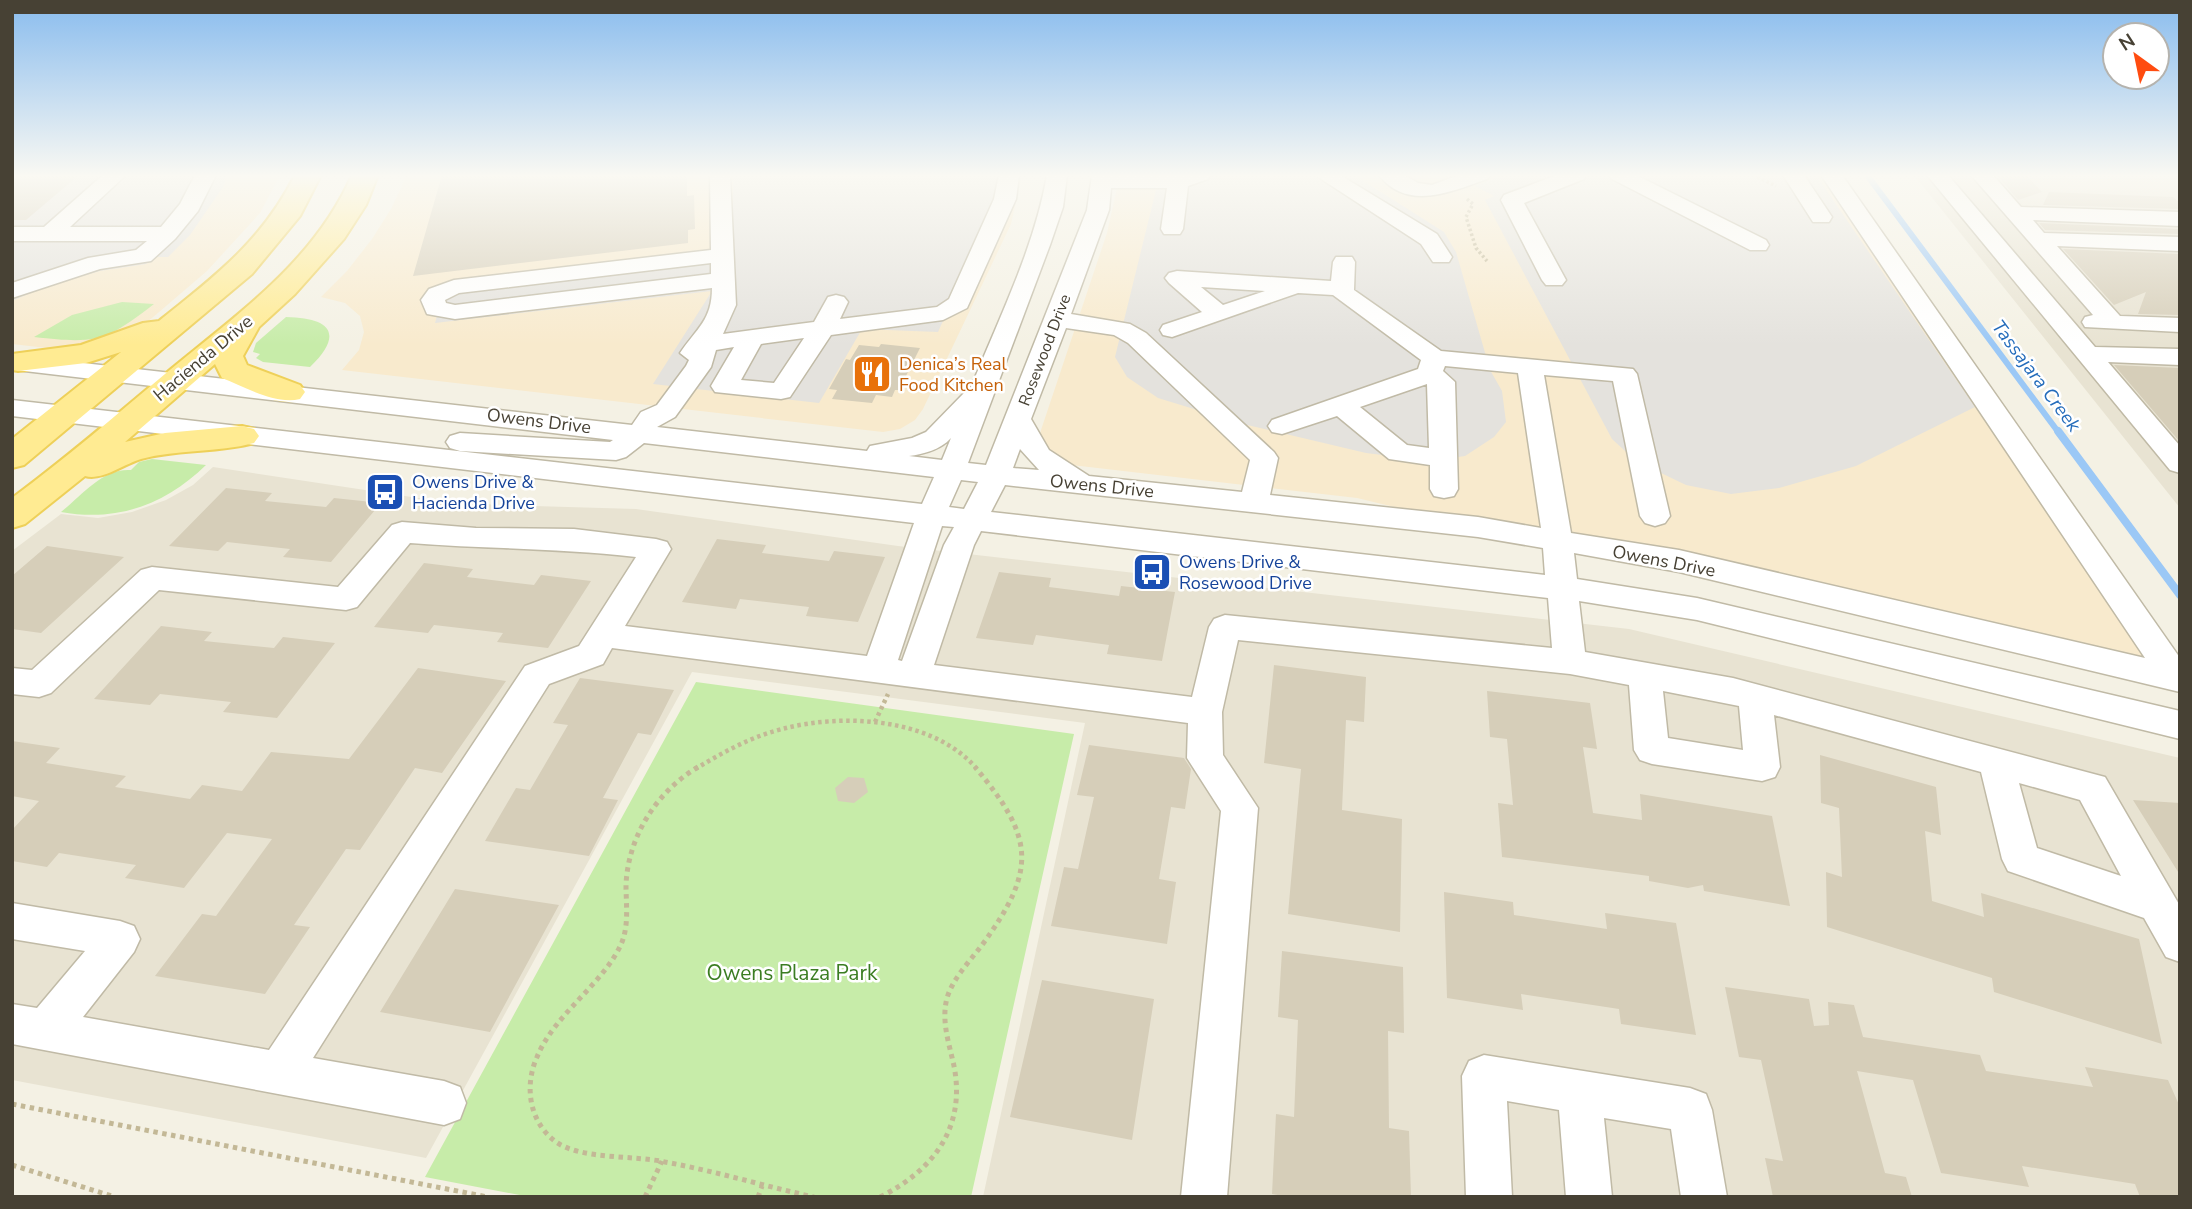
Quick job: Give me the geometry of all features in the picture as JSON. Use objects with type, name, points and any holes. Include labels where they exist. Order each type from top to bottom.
[{"type":"main road","points":[[12,457],[188,315],[242,268],[275,231]]},
{"type":"main road","name":"Hacienda Drive","points":[[25,507],[248,320],[300,272],[334,231]]},
{"type":"main road","points":[[15,362],[101,350],[188,315]]},
{"type":"main road","points":[[248,320],[228,356],[228,363],[233,371],[289,392]]},
{"type":"main road","points":[[25,507],[100,463],[126,452],[147,446],[242,436]]},
{"type":"street","points":[[12,291],[96,263],[143,256],[169,231]]},
{"type":"street","points":[[301,443],[420,439],[616,451],[666,411],[698,368],[703,357],[704,344],[720,318],[724,305],[722,231]]},
{"type":"street","points":[[704,344],[943,313],[959,303],[991,231]]},
{"type":"street","points":[[878,672],[931,516],[984,388],[1043,231]]},
{"type":"street","name":"Rosewood Drive","points":[[914,675],[959,545],[996,475],[1090,231]]},
{"type":"street","points":[[1417,231],[1429,239],[1441,257]]},
{"type":"street","points":[[1528,231],[1554,280]]},
{"type":"street","points":[[1731,231],[1758,245]]},
{"type":"street","points":[[1870,231],[2178,679]]},
{"type":"street","points":[[1984,231],[2180,464]]},
{"type":"street","points":[[2031,231],[2113,323]]},
{"type":"street","points":[[12,234],[167,234]]},
{"type":"street","points":[[2038,239],[2180,244]]},
{"type":"street","points":[[1344,262],[1342,292],[1432,366],[1442,382],[1444,488]]},
{"type":"street","points":[[724,267],[456,312],[436,309],[433,300],[437,294],[454,286],[724,267]]},
{"type":"street","points":[[1219,314],[1177,278],[1342,289]]},
{"type":"street","points":[[1172,330],[1302,286]]},
{"type":"street","points":[[752,338],[724,386],[782,391],[836,303]]},
{"type":"street","points":[[1057,319],[1121,329],[1138,338],[1264,458],[1254,503]]},
{"type":"street","points":[[2059,321],[2180,325]]},
{"type":"street","points":[[2087,354],[2180,357]]},
{"type":"street","name":"Owens Drive","points":[[15,362],[289,392],[645,426],[855,459],[1478,527],[1679,561],[2178,679]]},
{"type":"street","points":[[1530,365],[1558,542],[1570,662]]},
{"type":"street","points":[[1282,426],[1341,405],[1432,366],[1530,365],[1624,374],[1655,516]]},
{"type":"street","points":[[855,459],[918,446],[936,438],[984,388]]},
{"type":"street","points":[[1341,405],[1399,453],[1443,458]]},
{"type":"street","points":[[12,408],[1562,589],[1697,609],[2180,725]]},
{"type":"street","points":[[1018,419],[1029,446],[1048,466],[1093,485]]},
{"type":"street","points":[[12,681],[39,684],[152,578],[346,599],[402,532],[477,538],[574,539],[656,550],[591,655],[537,675],[279,1073]]},
{"type":"street","points":[[1204,1197],[1240,808],[1205,758],[1205,712],[1225,627],[1570,662],[1645,675],[1755,697],[2092,788],[2180,944]]},
{"type":"street","points":[[603,635],[1205,712]]},
{"type":"street","points":[[1645,675],[1653,750],[1762,767],[1755,697]]},
{"type":"street","points":[[1996,762],[2021,859],[2158,905]]},
{"type":"street","points":[[12,921],[120,939],[29,1027]]},
{"type":"street","points":[[29,1027],[444,1103]]},
{"type":"street","points":[[1489,1197],[1484,1076],[1690,1110],[1704,1197]]},
{"type":"street","points":[[1579,1091],[1589,1197]]},
{"type":"path","points":[[1471,231],[1476,248],[1487,261]]},
{"type":"path","points":[[814,1197],[662,1161],[564,1147],[542,1129],[526,1089],[538,1051],[616,953],[624,939],[627,876],[633,844],[654,807],[669,790],[703,764],[729,749],[778,729],[833,720],[878,722],[925,731],[957,749],[996,790],[1022,839],[1020,875],[1005,915],[950,991],[944,1018],[958,1101],[943,1145],[929,1162],[895,1191],[880,1197]]},
{"type":"path","points":[[12,1104],[488,1197]]},
{"type":"path","points":[[645,1197],[662,1161]]},
{"type":"path","points":[[12,1165],[115,1197]]},
{"type":"path","points":[[758,1197],[762,1186]]},
{"type":"shaded area","points":[[12,231],[243,231],[207,271],[145,324],[73,351],[12,344]]},
{"type":"shaded area","points":[[12,231],[192,231],[168,257],[153,257],[146,264],[100,271],[47,286],[12,301]]},
{"type":"shaded area","points":[[377,231],[1007,231],[923,409],[915,420],[900,429],[883,432],[342,370],[359,350],[364,332],[360,316],[345,303],[321,297],[347,271]]},
{"type":"shaded area","points":[[733,231],[984,231],[938,332],[862,329],[819,403],[653,384],[712,291],[435,323],[446,282],[733,247]]},
{"type":"shaded area","points":[[1146,231],[1443,231],[1456,252],[1490,370],[1502,391],[1506,422],[1494,437],[1465,456],[1431,461],[1366,453],[1243,424],[1158,398],[1127,377],[1115,357]]},
{"type":"shaded area","points":[[1502,231],[1855,231],[1975,407],[1856,466],[1779,488],[1731,494],[1686,485],[1636,461],[1612,439]]},
{"type":"shaded area","points":[[1861,231],[2157,661],[1616,539],[1411,511],[1357,498],[1063,464],[1038,443],[1107,233]]},
{"type":"shaded area","points":[[1959,231],[2180,231],[2180,508]]},
{"type":"shaded area","points":[[213,467],[418,498],[497,505],[636,509],[898,546],[1629,629],[2180,758],[2180,1197],[983,1197],[1085,723],[692,672],[426,1158],[12,1080],[12,551],[61,514],[98,518],[132,512],[166,500],[193,485]]},
{"type":"green space","points":[[122,302],[154,304],[123,326],[99,337],[72,340],[34,337],[72,315]]},
{"type":"green space","points":[[286,317],[313,320],[328,330],[327,345],[310,367],[263,362],[256,358],[260,354],[253,352],[256,343]]},
{"type":"green space","points":[[152,459],[206,465],[176,489],[142,506],[104,514],[61,512],[102,478],[111,473],[131,470],[139,462]]},
{"type":"green space","name":"Owens Plaza Park","points":[[696,682],[1074,734],[971,1197],[530,1197],[425,1177]]},
{"type":"building","points":[[426,231],[688,231],[688,243],[413,276]]},
{"type":"building","points":[[2093,231],[2180,231],[2180,234]]},
{"type":"building","points":[[2063,249],[2180,254],[2180,315],[2138,314],[2146,292],[2114,305]]},
{"type":"building","name":"Denica’s Real Food Kitchen","points":[[881,344],[920,348],[899,390],[895,390],[892,397],[876,395],[872,403],[832,399],[837,390],[829,389],[846,359],[850,360],[859,345],[879,347]]},
{"type":"building","points":[[2114,365],[2180,368],[2180,442]]},
{"type":"building","points":[[226,488],[272,493],[265,501],[326,507],[334,498],[381,503],[331,562],[283,557],[290,549],[227,542],[218,551],[169,546]]},
{"type":"building","points":[[717,539],[766,545],[762,553],[829,561],[834,551],[885,557],[858,622],[806,616],[809,607],[740,599],[736,609],[682,602]]},
{"type":"building","points":[[47,546],[124,557],[41,633],[12,629],[12,576]]},
{"type":"building","points":[[424,563],[473,569],[467,577],[534,585],[541,575],[591,581],[548,648],[497,642],[503,633],[434,625],[428,633],[374,627]]},
{"type":"building","points":[[999,572],[1051,578],[1049,587],[1119,596],[1121,586],[1175,592],[1162,661],[1107,654],[1109,645],[1036,635],[1033,645],[976,638]]},
{"type":"building","points":[[161,626],[212,632],[204,641],[274,648],[283,637],[335,643],[277,718],[223,712],[231,702],[160,694],[150,705],[94,699]]},
{"type":"building","points":[[1274,665],[1366,677],[1364,722],[1346,720],[1342,810],[1402,819],[1400,932],[1288,914],[1301,769],[1264,763]]},
{"type":"building","points":[[418,668],[506,681],[442,773],[415,768],[360,850],[346,849],[294,925],[310,927],[265,994],[155,976],[202,914],[216,916],[272,839],[227,833],[184,888],[125,878],[136,865],[59,853],[47,867],[12,861],[12,830],[39,801],[12,796],[12,741],[60,748],[46,763],[126,776],[115,787],[190,799],[202,785],[242,791],[271,752],[349,759]]},
{"type":"building","points":[[580,678],[674,690],[651,735],[638,733],[603,798],[618,800],[589,856],[485,841],[516,788],[530,790],[568,725],[553,723]]},
{"type":"building","points":[[1487,691],[1590,703],[1597,749],[1583,747],[1593,813],[1642,820],[1640,794],[1772,816],[1790,906],[1704,891],[1703,885],[1688,888],[1649,881],[1649,876],[1502,857],[1498,803],[1513,805],[1507,739],[1490,737]]},
{"type":"building","points":[[1089,745],[1184,758],[1191,769],[1185,809],[1171,807],[1159,879],[1176,882],[1167,944],[1051,926],[1064,867],[1078,869],[1094,797],[1077,795]]},
{"type":"building","points":[[1820,755],[1936,787],[1941,835],[1925,831],[1932,901],[1984,917],[1981,893],[2139,939],[2162,1044],[1994,992],[1992,978],[1827,927],[1826,872],[1842,877],[1839,808],[1821,803]]},
{"type":"building","points":[[848,777],[864,778],[868,792],[854,803],[838,801],[835,788]]},
{"type":"building","points":[[2133,800],[2180,803],[2180,875]]},
{"type":"building","points":[[455,889],[559,905],[490,1032],[380,1012]]},
{"type":"building","points":[[1444,892],[1513,902],[1514,915],[1607,929],[1605,913],[1676,923],[1696,1035],[1621,1024],[1619,1009],[1521,994],[1523,1010],[1447,998]]},
{"type":"building","points":[[1282,951],[1403,967],[1404,1033],[1388,1031],[1389,1128],[1409,1131],[1411,1197],[1289,1197],[1272,1194],[1276,1114],[1294,1117],[1298,1020],[1278,1017]]},
{"type":"building","points":[[1042,980],[1154,999],[1132,1140],[1010,1117]]},
{"type":"building","points":[[1725,987],[1809,999],[1814,1026],[1829,1025],[1828,1002],[1854,1005],[1863,1037],[1980,1055],[1986,1071],[2093,1087],[2085,1067],[2168,1080],[2180,1107],[2180,1197],[2140,1197],[2135,1184],[2022,1166],[2029,1187],[1941,1173],[1913,1080],[1857,1071],[1885,1173],[1906,1177],[1912,1197],[1773,1197],[1765,1158],[1783,1161],[1761,1060],[1739,1057]]},
{"type":"waterway","name":"Tassajara Creek","points":[[1909,231],[2059,433]]},
{"type":"waterway","name":"Tassajara Creek","points":[[2058,431],[2180,595]]},
{"type":"place","name":"Denica’s Real Food Kitchen","points":[[872,374]]},
{"type":"place","name":"Owens Drive & Hacienda Drive","points":[[385,492]]},
{"type":"place","name":"Owens Drive & Rosewood Drive","points":[[1152,572]]}]
